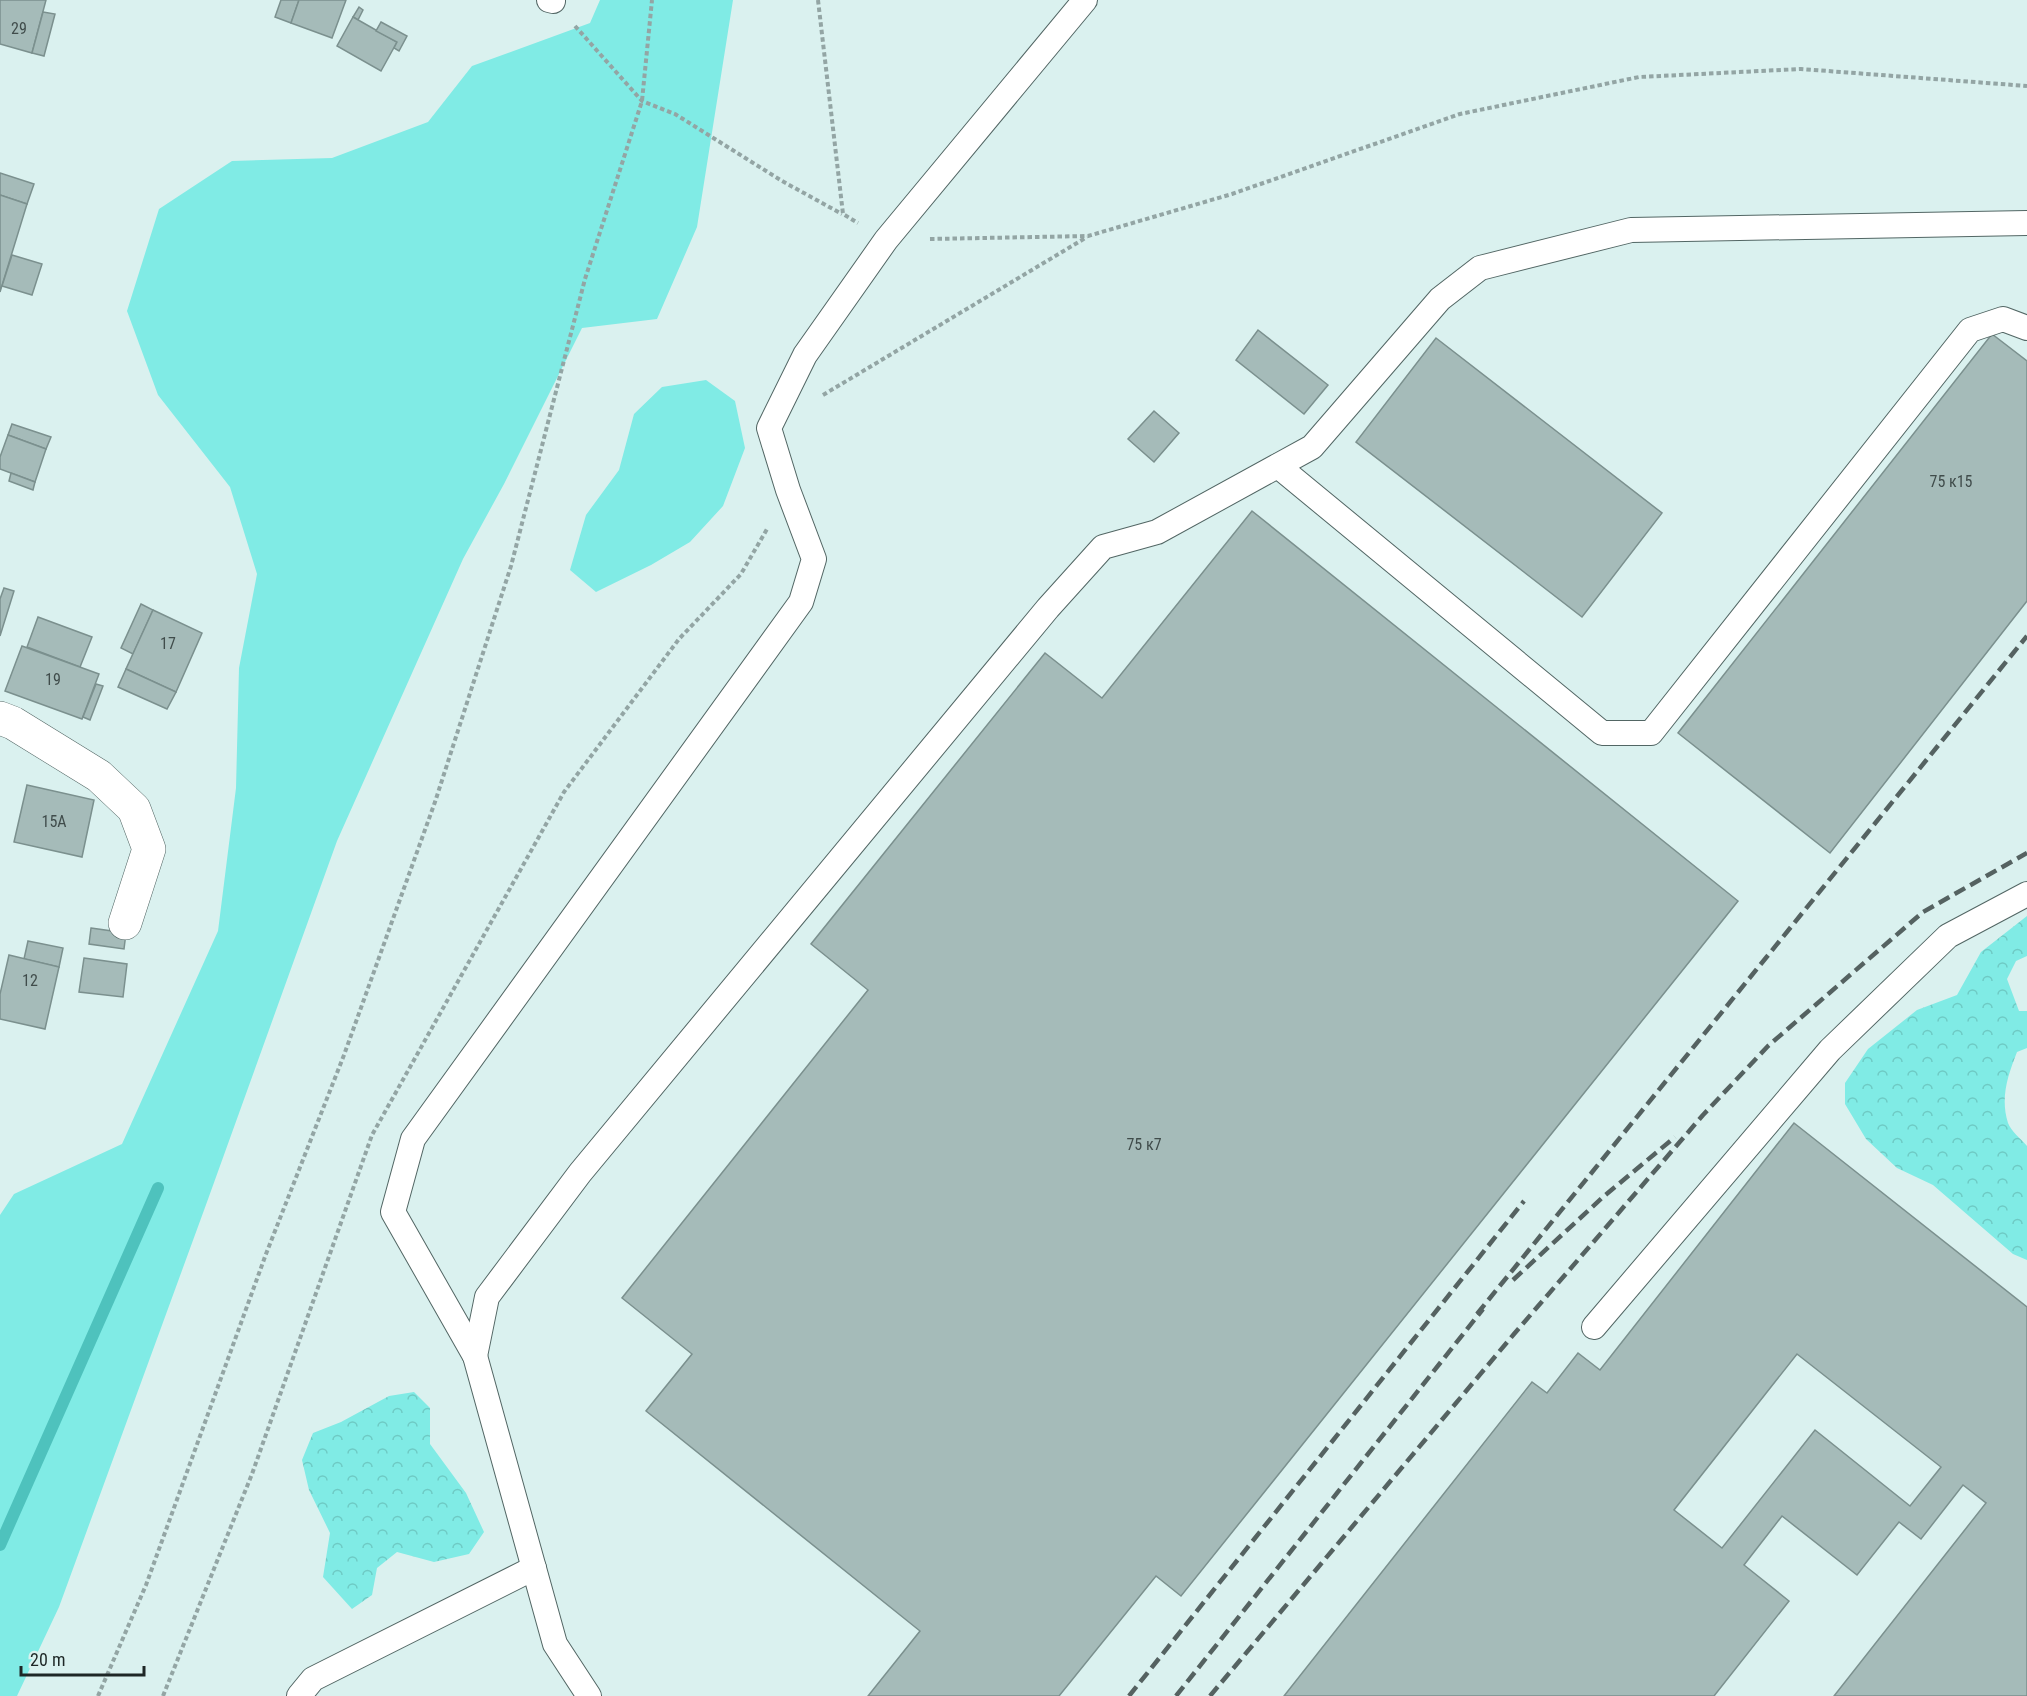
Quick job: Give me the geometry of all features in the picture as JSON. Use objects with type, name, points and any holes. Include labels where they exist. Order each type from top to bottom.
[{"type":"street","points":[[0,718],[13,723],[99,776],[134,809],[149,849],[125,923]]},
{"type":"lane","points":[[589,1696],[555,1644],[475,1356],[393,1212],[413,1139],[801,602],[814,559],[788,490],[769,428],[805,355],[886,240],[1085,0]]},
{"type":"lane","points":[[475,1356],[487,1297],[580,1173],[1047,608],[1103,547],[1157,532],[1312,447],[1440,299],[1480,268],[1631,230],[2027,223]]},
{"type":"lane","points":[[1278,466],[1602,733],[1651,733],[1970,330],[2003,319],[2027,328]]},
{"type":"lane","points":[[1594,1327],[1830,1050],[1948,936],[2027,894]]},
{"type":"lane","points":[[299,1696],[313,1679],[534,1568]]},
{"type":"path","points":[[98,1696],[146,1585],[266,1254],[344,1055],[435,802],[511,566],[585,279],[642,101],[652,0]]},
{"type":"path","points":[[818,0],[843,214]]},
{"type":"path","points":[[551,1],[642,101],[675,114],[782,181],[886,240],[1088,236]]},
{"type":"path","points":[[820,397],[1088,236],[1232,194],[1460,114],[1639,77],[1801,69],[2027,86]]},
{"type":"green space","points":[[600,0],[733,0],[697,227],[657,319],[582,328],[504,484],[463,559],[337,841],[59,1607],[17,1696],[0,1696],[0,1215],[14,1194],[122,1144],[218,931],[236,788],[239,668],[257,574],[230,487],[158,395],[127,311],[159,209],[232,161],[332,158],[428,122],[472,66],[590,23]]},
{"type":"green space","points":[[706,380],[735,401],[745,448],[723,506],[690,542],[651,565],[596,592],[570,570],[586,515],[619,470],[634,414],[662,387]]},
{"type":"green space","points":[[2027,916],[2027,956],[2016,961],[2007,979],[2019,1011],[2027,1011],[2027,1048],[2017,1052],[2008,1078],[2005,1105],[2009,1126],[2027,1146],[2027,1260],[2013,1254],[1933,1185],[1897,1168],[1866,1139],[1845,1104],[1845,1083],[1868,1049],[1917,1010],[1957,995],[1981,952]]},
{"type":"green space","points":[[414,1392],[430,1408],[430,1444],[466,1493],[484,1532],[469,1554],[434,1562],[397,1552],[377,1568],[372,1595],[352,1609],[323,1577],[330,1533],[309,1490],[302,1460],[313,1433],[341,1422],[389,1396]]},
{"type":"building","points":[[0,0],[46,0],[32,53],[0,44]]},
{"type":"building","points":[[281,0],[299,0],[291,23],[275,17]]},
{"type":"building","points":[[299,0],[346,0],[332,38],[291,23]]},
{"type":"building","points":[[359,7],[363,10],[358,20],[353,17]]},
{"type":"building","points":[[43,12],[55,14],[44,56],[32,53]]},
{"type":"building","points":[[353,17],[397,42],[381,71],[337,46]]},
{"type":"building","points":[[381,22],[407,36],[399,51],[394,48],[397,42],[376,31]]},
{"type":"building","points":[[0,173],[34,184],[27,204],[0,195]]},
{"type":"building","points":[[0,195],[27,204],[0,292]]},
{"type":"building","points":[[12,255],[42,264],[32,295],[2,286]]},
{"type":"building","points":[[1258,330],[1328,385],[1304,414],[1236,360]]},
{"type":"building","points":[[1992,334],[2027,361],[2027,601],[1830,853],[1678,733]]},
{"type":"building","points":[[1436,338],[1662,513],[1582,617],[1356,442]]},
{"type":"building","points":[[1154,411],[1179,433],[1154,462],[1128,439]]},
{"type":"building","points":[[12,424],[51,437],[46,449],[8,435]]},
{"type":"building","points":[[8,435],[46,449],[35,482],[0,469],[0,457]]},
{"type":"building","points":[[11,473],[35,482],[33,490],[9,481]]},
{"type":"building","points":[[1252,511],[1738,901],[1181,1596],[1156,1576],[1059,1696],[868,1696],[920,1631],[646,1411],[692,1354],[622,1298],[868,990],[811,944],[1045,653],[1102,698]]},
{"type":"building","points":[[4,588],[14,591],[0,636],[0,599]]},
{"type":"building","points":[[141,604],[153,610],[133,654],[121,648]]},
{"type":"building","points":[[153,610],[202,633],[176,692],[126,669]]},
{"type":"building","points":[[38,617],[92,637],[80,667],[27,647]]},
{"type":"building","points":[[22,646],[99,674],[82,719],[5,691]]},
{"type":"building","points":[[126,669],[176,692],[167,709],[118,687]]},
{"type":"building","points":[[96,684],[103,686],[90,720],[83,717]]},
{"type":"building","points":[[27,785],[94,800],[82,857],[14,842]]},
{"type":"building","points":[[91,928],[126,933],[124,949],[89,944]]},
{"type":"building","points":[[28,941],[63,948],[59,967],[24,959]]},
{"type":"building","points":[[9,955],[59,967],[45,1029],[0,1019],[0,994]]},
{"type":"building","points":[[84,958],[127,964],[123,997],[79,992]]},
{"type":"building","points":[[1794,1123],[2027,1307],[2027,1696],[1834,1696],[1986,1503],[1963,1485],[1921,1539],[1899,1522],[1857,1575],[1782,1516],[1744,1565],[1789,1601],[1714,1696],[1284,1696],[1532,1382],[1547,1393],[1578,1353],[1600,1370]],"holes":[[[1797,1354],[1941,1467],[1910,1506],[1815,1430],[1722,1548],[1674,1510]]]},
{"type":"waterway","points":[[0,1545],[158,1188]]},
{"type":"railway","points":[[1477,1314],[2027,636]]},
{"type":"railway","points":[[1210,1696],[1514,1334],[1703,1115],[1768,1046],[1923,912],[2027,853]]},
{"type":"railway","points":[[1513,1280],[1603,1197],[1675,1137]]},
{"type":"railway","points":[[1129,1696],[1524,1201]]},
{"type":"railway","points":[[1176,1696],[1483,1309]]}]
